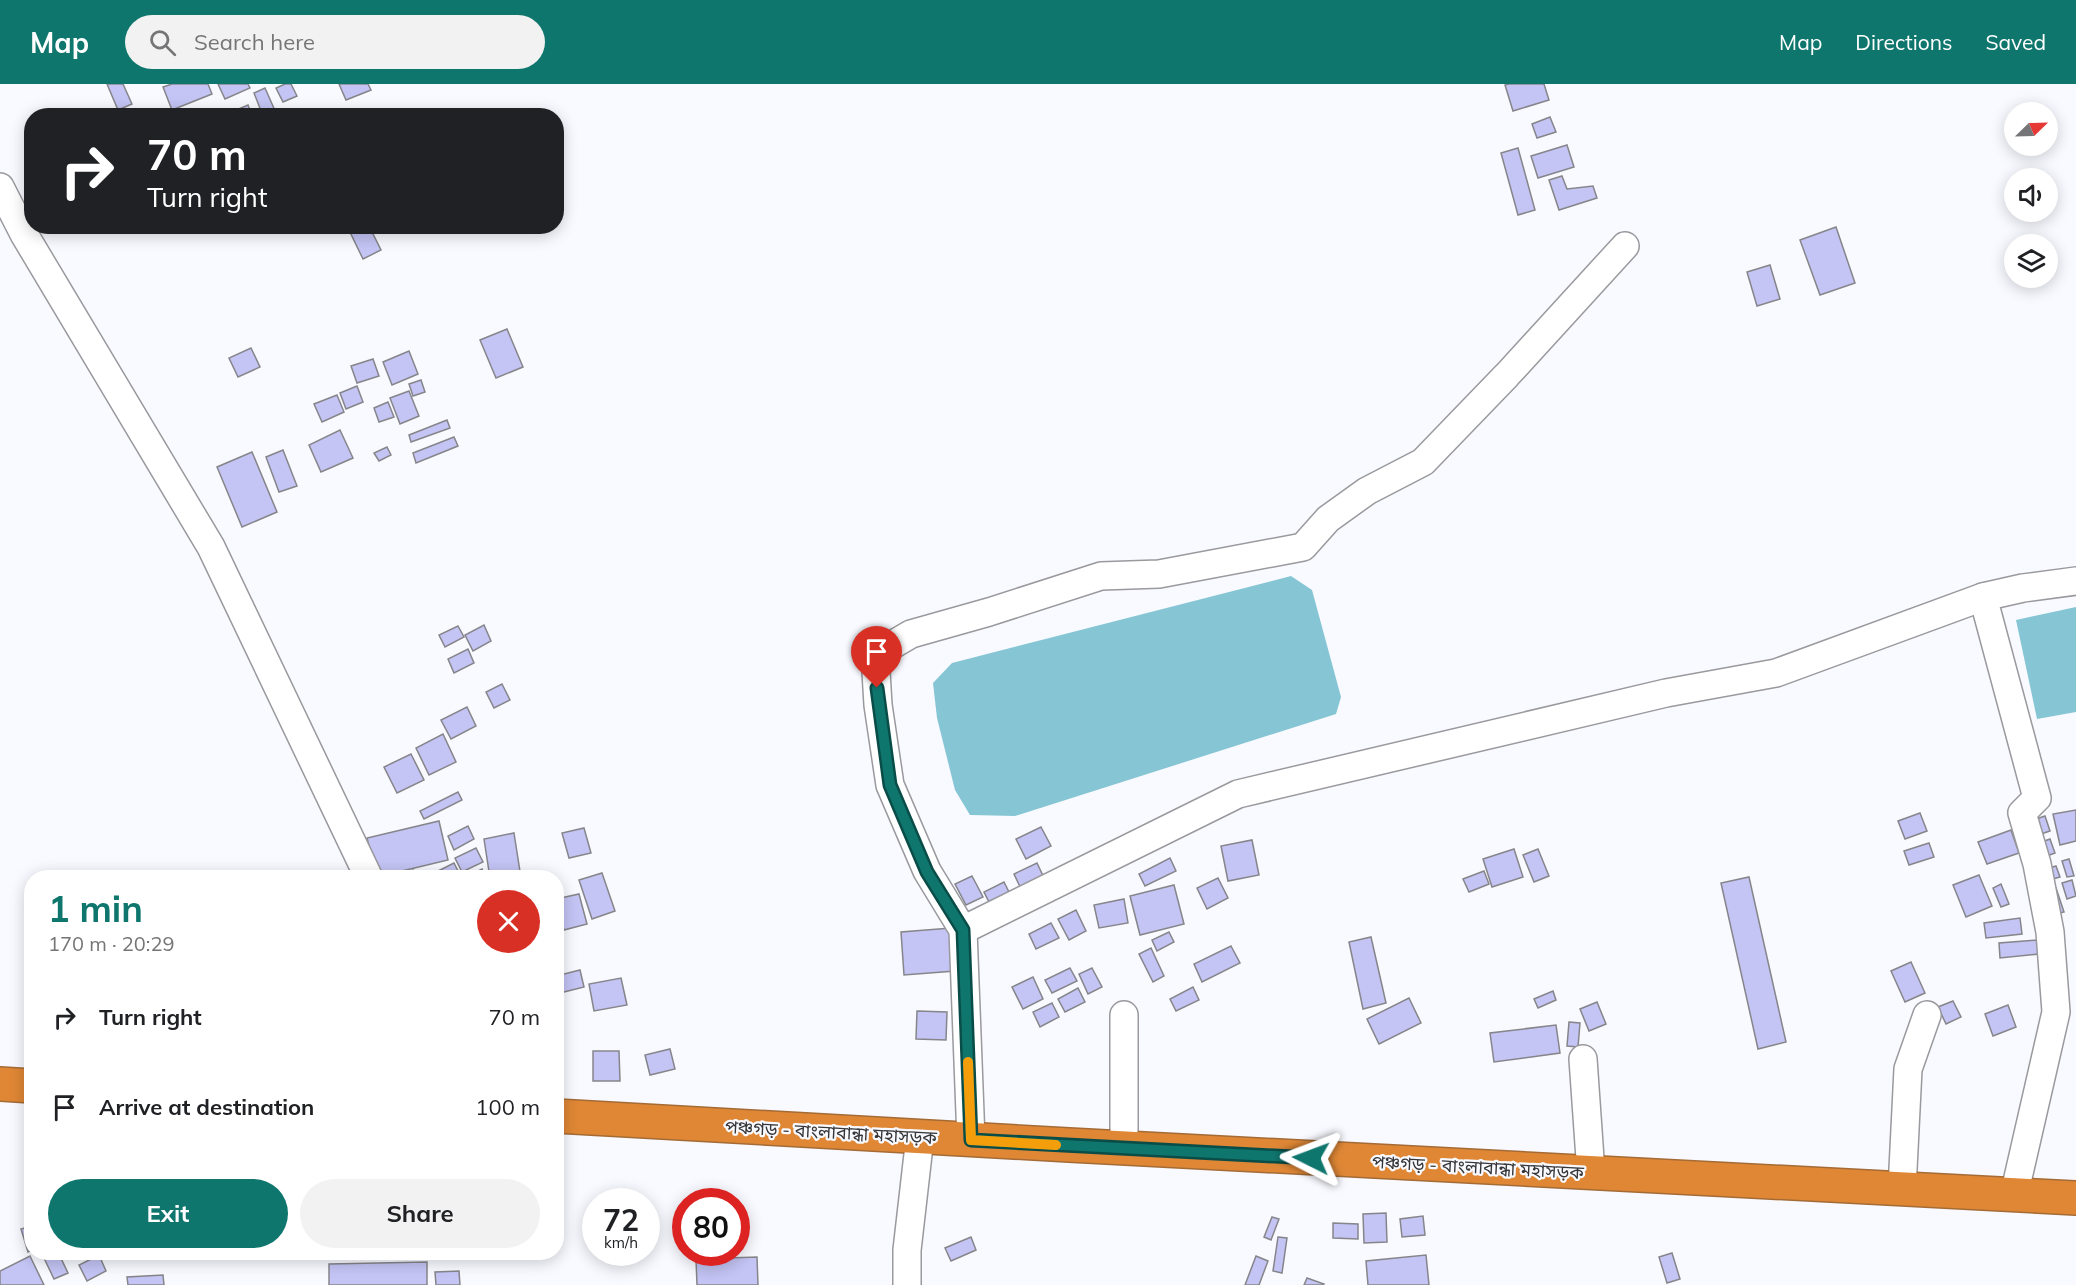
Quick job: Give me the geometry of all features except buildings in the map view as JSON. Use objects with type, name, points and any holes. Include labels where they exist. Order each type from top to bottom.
[{"type":"highway","points":[[0,1084],[24,1086]]},
{"type":"highway","name":"পঞ্চগড় - বাংলাবান্ধা মহাসড়ক","points":[[564,1116],[2076,1198]]},
{"type":"street","points":[[0,187],[24,234],[211,547],[365,870]]},
{"type":"street","points":[[971,1140],[963,930],[927,872],[890,785],[878,705],[874,655],[911,634],[1101,576],[1159,574],[1303,547],[1328,519],[1367,491],[1423,462],[1507,375],[1625,246]]},
{"type":"street","points":[[963,930],[1238,794],[1666,693],[1776,673],[1983,597],[2023,588],[2076,581]]},
{"type":"street","points":[[1983,597],[2037,798],[2022,813],[2037,864],[2050,932],[2056,1012],[2014,1195]]},
{"type":"street","points":[[1124,1015],[1124,1148]]},
{"type":"street","points":[[1902,1189],[1908,1069],[1927,1015]]},
{"type":"street","points":[[1583,1059],[1591,1173]]},
{"type":"street","points":[[908,1285],[907,1250],[920,1137]]},
{"type":"water","points":[[1291,576],[1312,590],[1341,697],[1336,714],[1015,816],[970,815],[955,790],[937,718],[933,683],[952,663]]},
{"type":"water","points":[[2076,607],[2076,712],[2037,719],[2016,620]]},
{"type":"slow traffic","points":[[968,1062],[971,1140],[1056,1145]]},
{"type":"route","points":[[877,688],[890,785],[927,872],[963,930],[971,1140],[1311,1158]]}]
